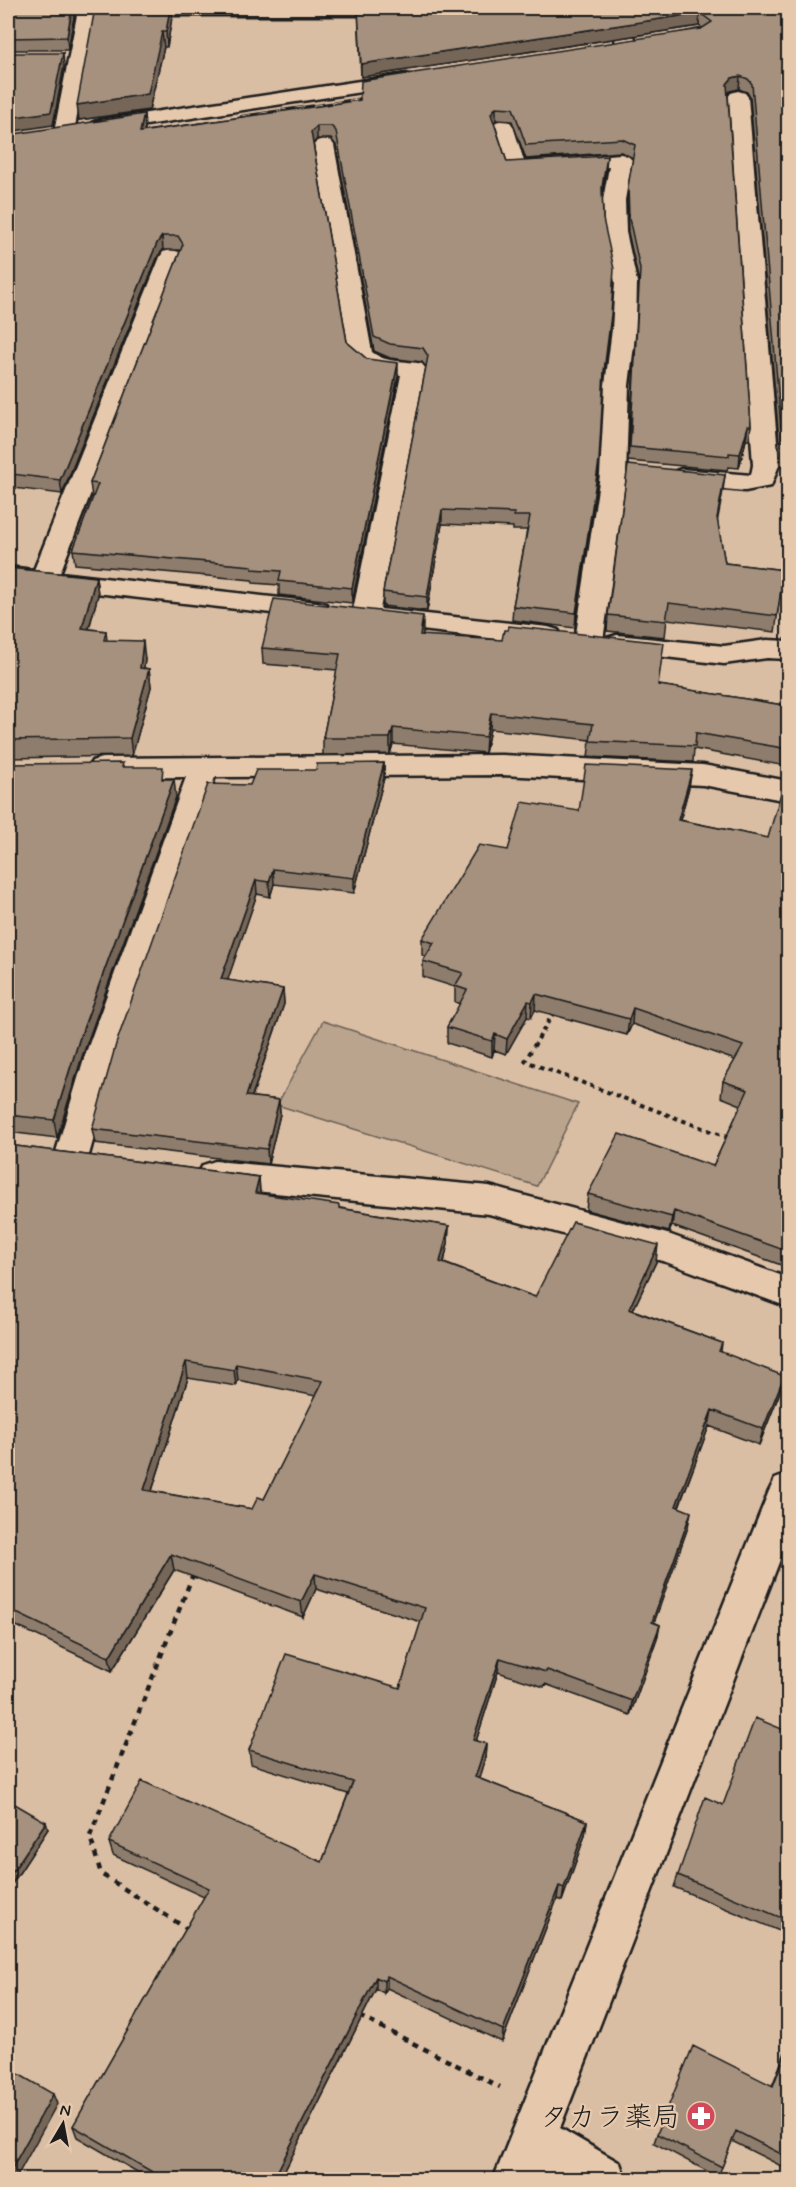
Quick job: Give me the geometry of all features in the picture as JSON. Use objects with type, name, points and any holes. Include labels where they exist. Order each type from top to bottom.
[{"type":"street","points":[[64,132],[88,8]]},
{"type":"street","points":[[620,8],[626,46]]},
{"type":"street","points":[[715,10],[778,11],[789,8]]},
{"type":"street","points":[[8,9],[423,9]]},
{"type":"street","points":[[597,9],[644,10]]},
{"type":"street","points":[[603,50],[647,43]]},
{"type":"street","points":[[55,58],[79,58]]},
{"type":"street","points":[[42,135],[427,76]]},
{"type":"street","points":[[635,472],[745,483],[762,481],[766,465],[738,97]]},
{"type":"street","points":[[502,126],[515,168],[621,160],[614,200],[615,232],[626,282],[635,472],[590,640]]},
{"type":"street","points":[[324,145],[361,355],[375,366],[414,369],[365,615]]},
{"type":"street","points":[[44,579],[171,257]]},
{"type":"street","points":[[8,575],[724,656],[767,649],[789,650]]},
{"type":"street","points":[[77,768],[502,765],[703,775],[789,791]]},
{"type":"street","points":[[107,1160],[56,1153],[100,1058],[204,766]]},
{"type":"street","points":[[189,1171],[489,1200],[671,1250],[789,1293]]},
{"type":"street","points":[[603,2180],[532,2143],[785,1510]]},
{"type":"path","points":[[557,1006],[525,1061],[734,1140]]},
{"type":"path","points":[[194,1933],[101,1874],[90,1836],[196,1566]]},
{"type":"path","points":[[354,2014],[532,2143]]},
{"type":"shaded area","points":[[323,1021],[578,1104],[537,1186],[277,1105]]},
{"type":"building","points":[[8,8],[72,8],[67,37],[8,38]]},
{"type":"building","points":[[95,8],[170,8],[166,32],[162,32],[148,94],[77,105]]},
{"type":"building","points":[[358,8],[779,8],[789,19],[789,427],[781,427],[752,84],[748,79],[740,76],[732,78],[727,84],[751,426],[748,426],[740,454],[729,453],[729,456],[630,447],[640,269],[629,218],[628,187],[635,145],[622,139],[526,145],[513,108],[496,107],[491,114],[507,162],[607,156],[602,187],[603,219],[614,269],[611,315],[604,371],[599,461],[576,613],[513,606],[530,516],[514,516],[514,513],[442,510],[427,597],[383,592],[428,356],[423,348],[390,344],[374,337],[336,131],[331,126],[317,126],[311,132],[347,342],[367,359],[398,363],[352,588],[279,581],[281,571],[252,569],[252,566],[73,550],[98,484],[90,483],[183,244],[178,236],[162,236],[157,243],[60,480],[12,474],[8,484],[8,135],[144,114],[140,132],[360,100],[361,81],[701,29],[712,22],[700,13],[361,64]]},
{"type":"building","points":[[8,53],[63,53],[51,112],[8,118]]},
{"type":"building","points":[[628,465],[725,475],[717,518],[725,563],[784,570],[777,616],[669,603],[666,621],[608,615]]},
{"type":"building","points":[[8,568],[96,577],[82,628],[106,631],[104,640],[143,641],[140,668],[149,669],[130,738],[8,740]]},
{"type":"building","points":[[274,599],[423,616],[420,635],[502,640],[504,630],[508,630],[509,626],[664,643],[658,685],[789,706],[789,749],[696,733],[695,746],[590,741],[593,724],[491,713],[486,737],[393,728],[390,738],[323,738],[340,654],[262,648]]},
{"type":"building","points":[[123,763],[122,767],[163,767],[162,779],[174,779],[79,1040],[54,1120],[8,1115],[8,764]]},
{"type":"building","points":[[384,763],[354,878],[273,869],[269,882],[256,880],[221,979],[283,989],[246,1096],[279,1100],[267,1149],[92,1129],[116,1044],[208,784],[250,785],[256,770],[316,770],[317,764]]},
{"type":"building","points":[[586,765],[692,770],[678,820],[768,838],[783,786],[789,785],[789,1248],[787,1251],[674,1211],[672,1217],[588,1194],[619,1134],[713,1166],[748,1090],[723,1081],[743,1046],[633,1008],[629,1019],[536,994],[532,1002],[528,1001],[507,1039],[495,1034],[492,1041],[447,1027],[467,990],[455,986],[463,973],[423,961],[434,943],[422,939],[479,845],[508,850],[522,802],[579,811]]},
{"type":"building","points":[[8,1145],[259,1177],[255,1193],[339,1205],[339,1208],[449,1226],[440,1262],[535,1297],[573,1222],[658,1245],[629,1309],[722,1343],[719,1351],[784,1376],[763,1429],[712,1410],[676,1506],[691,1512],[652,1622],[660,1625],[632,1701],[547,1670],[546,1672],[500,1658],[473,1740],[486,1744],[475,1777],[587,1821],[564,1888],[559,1886],[503,2030],[387,1976],[384,1981],[376,1977],[273,2180],[166,2180],[73,2126],[209,1888],[109,1842],[142,1781],[322,1862],[353,1782],[249,1750],[286,1654],[400,1688],[425,1608],[315,1574],[301,1602],[171,1554],[109,1657],[8,1609]],"holes":[[[186,1362],[234,1370],[236,1364],[323,1381],[264,1499],[258,1497],[252,1509],[144,1490]]]},
{"type":"building","points":[[755,1718],[789,1732],[789,1921],[678,1875],[705,1797],[723,1805]]},
{"type":"building","points":[[8,1800],[46,1822],[9,1877],[8,1876]]},
{"type":"building","points":[[789,2044],[789,2158],[736,2131],[722,2167],[657,2134],[693,2046],[773,2086]]},
{"type":"building","points":[[8,2068],[53,2094],[8,2175]]},
{"type":"railway","points":[[242,117],[378,97]]},
{"type":"place","name":"タカラ薬局","points":[[701,2116]]}]
